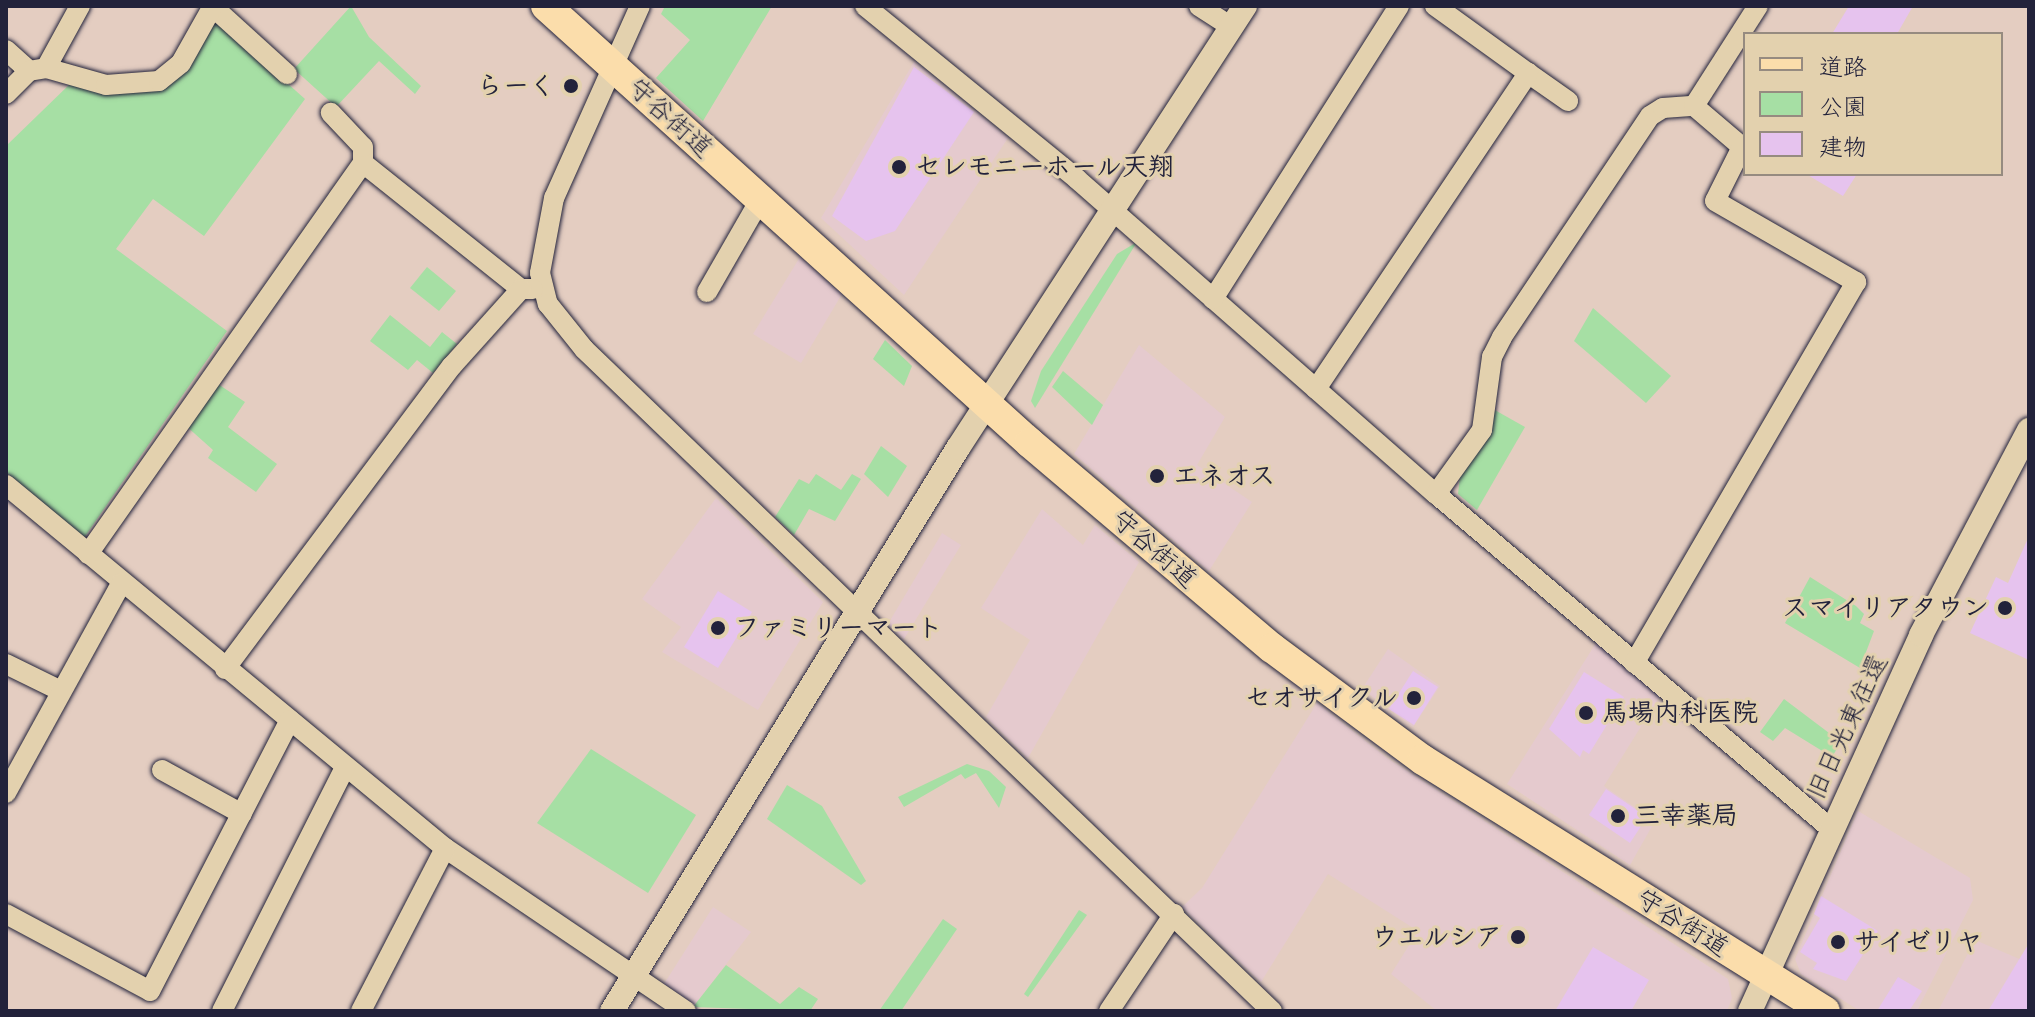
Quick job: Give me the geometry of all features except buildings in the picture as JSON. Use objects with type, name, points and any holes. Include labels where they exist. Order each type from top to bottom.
[{"type":"main road","name":"守谷街道","points":[[546,6],[986,404],[1223,608],[1423,760],[1825,1011]]},
{"type":"street","points":[[6,94],[37,69],[80,6]]},
{"type":"street","points":[[6,50],[37,69],[106,85],[159,81],[181,63],[213,6],[287,74]]},
{"type":"street","points":[[225,669],[452,366],[531,289],[554,198],[640,6]]},
{"type":"street","points":[[865,6],[1113,211],[1436,494],[1830,828]]},
{"type":"street","points":[[1199,6],[1231,27]]},
{"type":"street","points":[[612,1011],[986,404],[1245,6]]},
{"type":"street","points":[[1213,299],[1399,6]]},
{"type":"street","points":[[1435,6],[1568,101]]},
{"type":"street","points":[[1694,106],[1758,6]]},
{"type":"street","points":[[1316,389],[1528,73]]},
{"type":"street","points":[[1436,494],[1482,430],[1492,357],[1502,337],[1650,116],[1663,108],[1694,106],[1742,147],[1715,201],[1856,282],[1634,663]]},
{"type":"street","points":[[88,554],[363,163],[363,147],[331,113]]},
{"type":"street","points":[[363,163],[531,289],[584,349],[1272,1011]]},
{"type":"street","points":[[707,292],[760,200]]},
{"type":"street","name":"旧日光東往還","points":[[1750,1011],[1830,828],[1921,635],[2029,430]]},
{"type":"street","points":[[6,485],[121,584],[445,848],[686,1011]]},
{"type":"street","points":[[6,793],[59,690],[121,584]]},
{"type":"street","points":[[6,664],[59,690]]},
{"type":"street","points":[[6,914],[150,991],[290,720]]},
{"type":"street","points":[[222,1011],[345,767]]},
{"type":"street","points":[[162,770],[242,814]]},
{"type":"street","points":[[361,1011],[445,848]]},
{"type":"street","points":[[1109,1011],[1174,914]]},
{"type":"shaded area","points":[[914,62],[1008,138],[904,295],[821,218]]},
{"type":"shaded area","points":[[800,257],[842,294],[801,363],[753,334]]},
{"type":"shaded area","points":[[1139,345],[1225,417],[1197,465],[1252,502],[1209,571],[1074,454]]},
{"type":"shaded area","points":[[716,498],[823,602],[758,710],[662,652],[681,627],[642,599]]},
{"type":"shaded area","points":[[1042,509],[1083,545],[1095,525],[1139,562],[1028,758],[986,717],[1030,640],[981,608]]},
{"type":"shaded area","points":[[942,533],[961,545],[904,639],[888,624]]},
{"type":"shaded area","points":[[1596,643],[1660,696],[1604,786],[1655,821],[1630,865],[1507,784]]},
{"type":"shaded area","points":[[1388,649],[1440,686],[1413,727],[1362,689]]},
{"type":"shaded area","points":[[1317,703],[1387,758],[1728,979],[1732,998],[1727,1011],[1437,1011],[1391,974],[1418,931],[1328,874],[1261,982],[1182,907],[1202,888]]},
{"type":"shaded area","points":[[1858,811],[1970,878],[1973,900],[1917,1011],[1860,1011],[1801,974],[1795,959]]},
{"type":"shaded area","points":[[713,907],[751,932],[693,1007],[662,987]]},
{"type":"shaded area","points":[[1975,940],[2029,963],[2029,1011],[1938,1011]]},
{"type":"green space","points":[[351,6],[369,37],[421,86],[415,94],[379,61],[336,107],[294,69]]},
{"type":"green space","points":[[665,6],[772,6],[703,121],[656,78],[690,40],[661,14]]},
{"type":"green space","points":[[214,18],[305,99],[204,236],[153,199],[116,249],[227,331],[84,538],[6,472],[6,146],[73,81],[135,93]]},
{"type":"green space","points":[[1137,242],[1035,408],[1031,401],[1041,371],[1117,254]]},
{"type":"green space","points":[[427,267],[456,291],[439,311],[410,288]]},
{"type":"green space","points":[[1593,308],[1671,376],[1646,403],[1574,341]]},
{"type":"green space","points":[[390,315],[430,347],[442,332],[457,344],[433,373],[417,360],[408,370],[370,341]]},
{"type":"green space","points":[[885,340],[912,366],[904,386],[873,359]]},
{"type":"green space","points":[[1063,371],[1103,405],[1092,425],[1052,387]]},
{"type":"green space","points":[[215,382],[245,402],[228,427],[277,464],[256,492],[208,458],[213,450],[185,425]]},
{"type":"green space","points":[[1493,409],[1525,427],[1477,510],[1458,494],[1460,476]]},
{"type":"green space","points":[[881,446],[907,466],[888,497],[864,474]]},
{"type":"green space","points":[[816,474],[841,490],[852,474],[861,479],[835,521],[809,509],[794,535],[775,517],[799,479],[809,484]]},
{"type":"green space","points":[[1810,577],[1856,606],[1864,614],[1860,623],[1874,631],[1860,668],[1785,623]]},
{"type":"green space","points":[[1784,699],[1841,742],[1832,757],[1785,728],[1773,741],[1760,732]]},
{"type":"green space","points":[[591,749],[696,815],[648,893],[537,823]]},
{"type":"green space","points":[[967,764],[989,771],[1006,787],[999,808],[976,773],[965,779],[961,774],[904,807],[898,797]]},
{"type":"green space","points":[[787,785],[822,806],[866,881],[861,885],[767,819]]},
{"type":"green space","points":[[1079,910],[1087,915],[1028,997],[1024,994]]},
{"type":"green space","points":[[943,919],[957,929],[901,1011],[879,1011]]},
{"type":"green space","points":[[726,965],[780,1004],[799,987],[818,999],[810,1011],[693,1007]]},
{"type":"place","name":"らーく","points":[[571,86]]},
{"type":"place","name":"セレモニーホール天翔","points":[[899,167]]},
{"type":"place","name":"エネオス","points":[[1157,476]]},
{"type":"place","name":"スマイリアタウン","points":[[2005,608]]},
{"type":"place","name":"ファミリーマート","points":[[718,628]]},
{"type":"place","name":"セオサイクル","points":[[1414,698]]},
{"type":"place","name":"馬場内科医院","points":[[1586,713]]},
{"type":"place","name":"三幸薬局","points":[[1618,816]]},
{"type":"place","name":"ウエルシア","points":[[1518,937]]},
{"type":"place","name":"サイゼリヤ","points":[[1838,942]]}]
